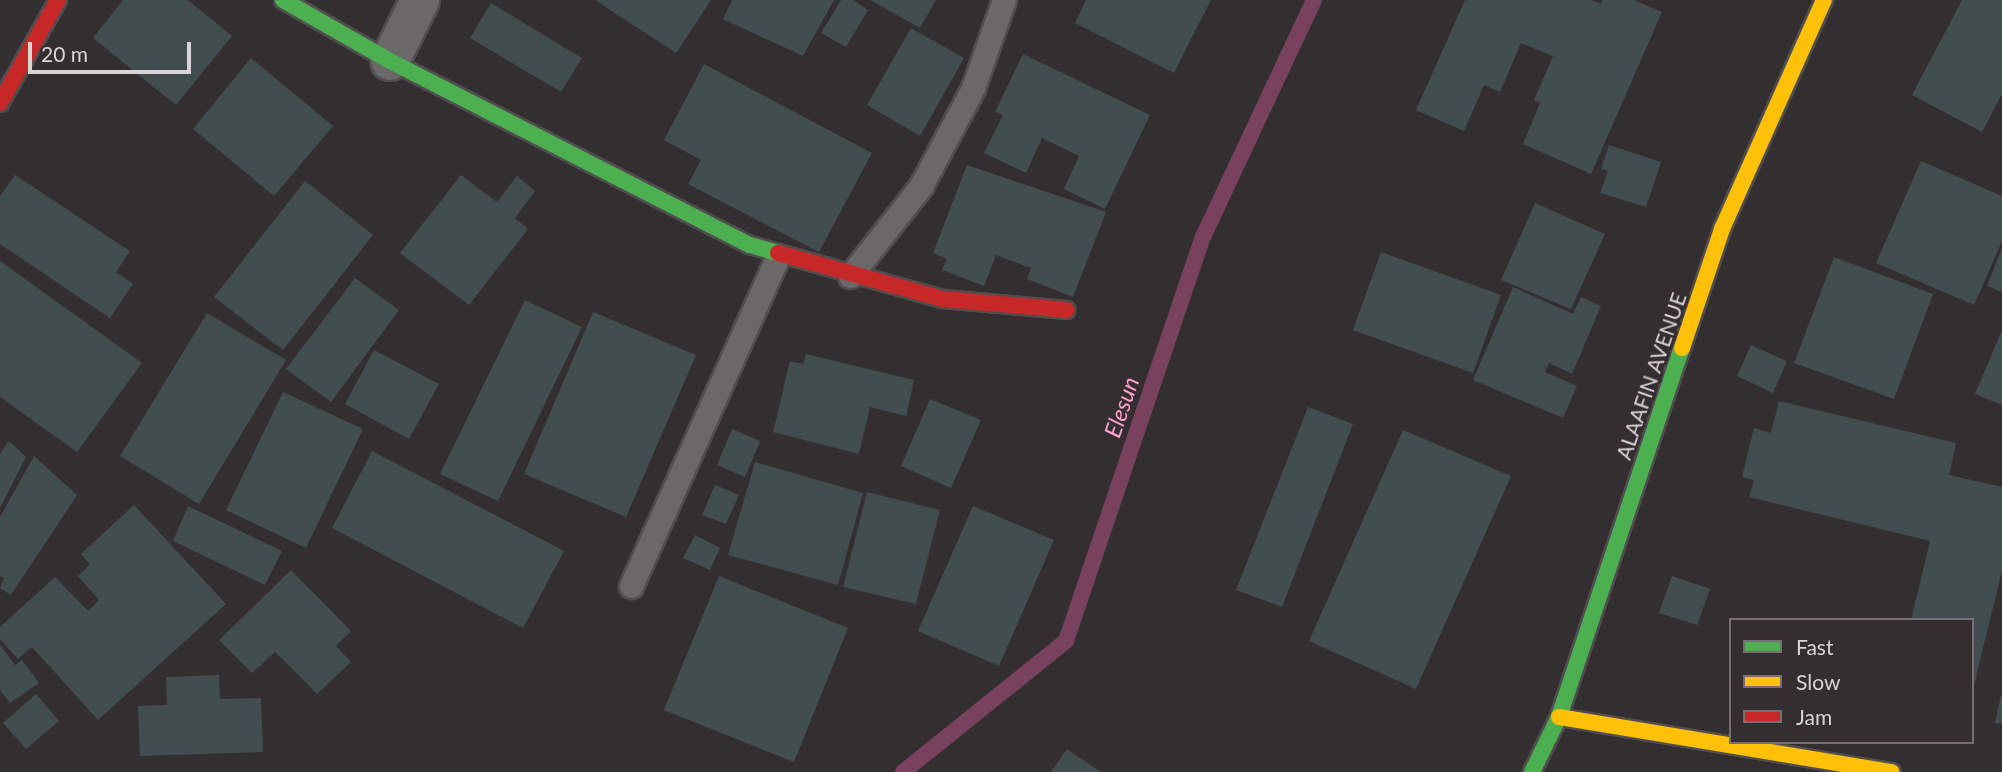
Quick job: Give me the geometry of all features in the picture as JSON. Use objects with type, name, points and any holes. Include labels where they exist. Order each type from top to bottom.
[{"type":"street","points":[[0,103],[58,0]]},
{"type":"street","points":[[284,0],[390,61],[778,256],[943,299],[1067,310]]},
{"type":"street","points":[[390,61],[420,0]]},
{"type":"street","name":"ALAAFIN AVENUE","points":[[1532,772],[1559,717],[1722,229],[1824,0]]},
{"type":"street","points":[[1559,717],[1891,772]]},
{"type":"lane","points":[[850,276],[921,186],[973,88],[1004,0]]},
{"type":"lane","points":[[631,586],[778,256]]},
{"type":"building","points":[[123,0],[188,0],[232,36],[176,105],[93,38]]},
{"type":"building","points":[[595,0],[711,0],[676,53]]},
{"type":"building","points":[[732,0],[834,0],[803,56],[723,19]]},
{"type":"building","points":[[841,0],[853,0],[868,10],[846,47],[821,33]]},
{"type":"building","points":[[870,0],[936,0],[920,28]]},
{"type":"building","points":[[1086,0],[1211,0],[1174,73],[1075,23]]},
{"type":"building","points":[[1465,0],[1591,0],[1601,4],[1602,0],[1634,0],[1662,12],[1591,174],[1523,144],[1540,103],[1534,100],[1553,56],[1521,43],[1500,92],[1484,85],[1464,131],[1416,110]]},
{"type":"building","points":[[1962,0],[2002,0],[2002,94],[1982,132],[1912,95]]},
{"type":"building","points":[[491,3],[582,58],[561,92],[470,38]]},
{"type":"building","points":[[911,28],[964,58],[920,136],[867,105]]},
{"type":"building","points":[[1023,54],[1150,115],[1105,209],[1064,189],[1079,156],[1042,138],[1026,173],[984,153],[1003,115],[995,112]]},
{"type":"building","points":[[251,58],[333,126],[274,196],[193,129]]},
{"type":"building","points":[[704,64],[872,153],[819,252],[688,184],[701,160],[664,140]]},
{"type":"building","points":[[1609,145],[1661,162],[1646,207],[1600,193],[1608,171],[1601,169]]},
{"type":"building","points":[[1921,161],[2002,196],[2002,241],[1974,305],[1876,263]]},
{"type":"building","points":[[967,165],[1106,212],[1073,297],[1027,279],[1031,268],[996,255],[984,286],[942,270],[947,259],[933,253]]},
{"type":"building","points":[[15,175],[130,251],[116,272],[133,284],[110,318],[0,244],[0,196]]},
{"type":"building","points":[[461,175],[497,202],[517,176],[535,191],[515,218],[528,229],[469,305],[400,253]]},
{"type":"building","points":[[305,181],[373,235],[283,350],[214,297]]},
{"type":"building","points":[[1535,203],[1605,234],[1571,309],[1501,280]]},
{"type":"building","points":[[2002,248],[2002,292],[1987,286]]},
{"type":"building","points":[[1381,252],[1501,295],[1473,373],[1353,330]]},
{"type":"building","points":[[1834,257],[1933,294],[1894,399],[1794,363]]},
{"type":"building","points":[[0,261],[142,363],[77,452],[0,397]]},
{"type":"building","points":[[355,278],[399,310],[331,402],[286,369]]},
{"type":"building","points":[[1513,287],[1573,314],[1581,297],[1601,306],[1572,374],[1549,363],[1545,372],[1577,386],[1563,418],[1473,380]]},
{"type":"building","points":[[525,300],[582,327],[498,501],[440,474]]},
{"type":"building","points":[[593,312],[696,355],[626,517],[524,474]]},
{"type":"building","points":[[207,313],[286,360],[199,504],[120,456]]},
{"type":"building","points":[[2002,330],[2002,405],[1975,394]]},
{"type":"building","points":[[1751,345],[1787,361],[1773,393],[1737,376]]},
{"type":"building","points":[[374,350],[439,384],[409,439],[345,404]]},
{"type":"building","points":[[806,354],[914,380],[906,416],[870,407],[859,454],[773,432],[790,361],[803,364]]},
{"type":"building","points":[[283,392],[363,429],[306,548],[226,510]]},
{"type":"building","points":[[930,399],[981,420],[951,488],[901,466]]},
{"type":"building","points":[[1779,401],[1956,443],[1949,475],[2002,487],[2002,570],[1974,686],[1974,618],[1911,618],[1930,541],[1749,497],[1754,480],[1742,477],[1754,428],[1771,433]]},
{"type":"building","points":[[1308,407],[1353,424],[1282,607],[1236,590]]},
{"type":"building","points":[[732,429],[760,441],[745,477],[717,465]]},
{"type":"building","points":[[1403,430],[1511,476],[1416,689],[1309,641]]},
{"type":"building","points":[[9,441],[26,457],[0,508],[0,454]]},
{"type":"building","points":[[372,451],[564,551],[523,628],[332,528]]},
{"type":"building","points":[[34,456],[77,495],[11,595],[0,588],[4,578],[0,576],[0,517]]},
{"type":"building","points":[[755,462],[863,493],[838,585],[728,555]]},
{"type":"building","points":[[715,485],[739,495],[726,524],[702,515]]},
{"type":"building","points":[[867,492],[940,510],[916,604],[843,587]]},
{"type":"building","points":[[134,505],[226,604],[98,720],[32,647],[18,659],[0,639],[0,627],[55,577],[88,611],[99,600],[78,576],[90,564],[81,554]]},
{"type":"building","points":[[188,506],[282,551],[265,585],[173,541]]},
{"type":"building","points":[[973,506],[1054,540],[999,666],[918,631]]},
{"type":"building","points":[[695,535],[720,548],[710,570],[683,558]]},
{"type":"building","points":[[291,570],[351,631],[336,646],[351,662],[317,694],[275,652],[252,673],[219,640]]},
{"type":"building","points":[[719,576],[848,628],[794,762],[664,710]]},
{"type":"building","points":[[1672,576],[1710,589],[1697,625],[1659,613]]},
{"type":"building","points":[[0,645],[15,665],[22,660],[39,683],[10,703],[0,690]]},
{"type":"building","points":[[219,675],[220,699],[261,698],[263,752],[140,756],[138,706],[167,705],[166,677]]},
{"type":"building","points":[[36,694],[59,721],[26,749],[3,723]]},
{"type":"building","points":[[2002,695],[2002,724],[1995,723]]},
{"type":"building","points":[[1067,749],[1101,772],[1051,772]]},
{"type":"waterway","name":"Elesun","points":[[903,772],[1066,641],[1203,237],[1314,0]]},
{"type":"traffic: fast","points":[[283,0],[390,61],[750,245],[778,253]]},
{"type":"traffic: fast","points":[[1532,772],[1559,717],[1682,348]]},
{"type":"traffic: slow","points":[[1682,348],[1722,229],[1824,0]]},
{"type":"traffic: slow","points":[[1559,717],[1891,772]]},
{"type":"traffic: jam","points":[[0,103],[58,0]]},
{"type":"traffic: jam","points":[[778,253],[943,299],[1067,310]]}]
